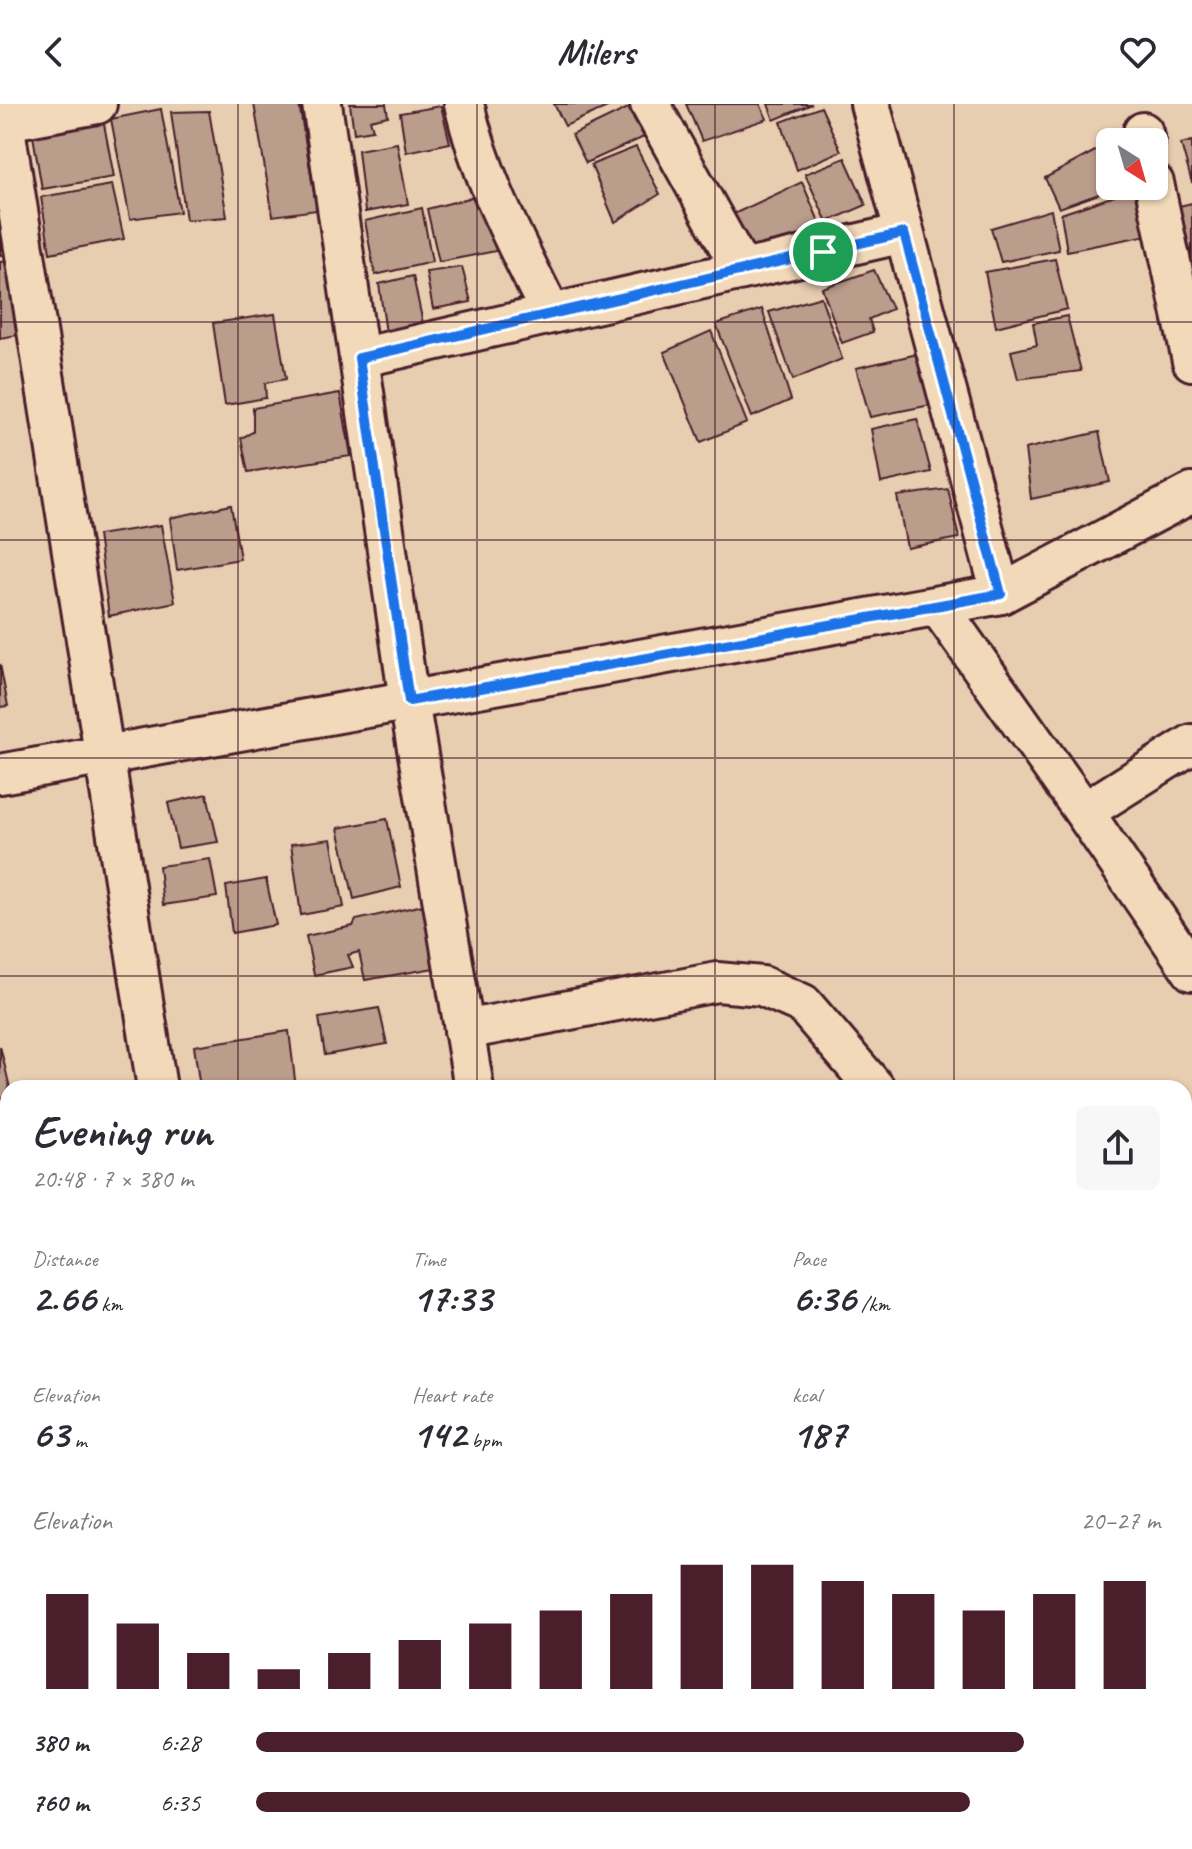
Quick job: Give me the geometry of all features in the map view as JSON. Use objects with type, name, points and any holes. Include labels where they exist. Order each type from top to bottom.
[{"type":"street","points":[[97,104],[2,122],[156,1080]]},
{"type":"street","points":[[322,104],[409,701],[473,1080]]},
{"type":"street","points":[[464,104],[487,182],[551,314]]},
{"type":"street","points":[[650,104],[742,270]]},
{"type":"street","points":[[870,104],[1001,594]]},
{"type":"street","points":[[1158,200],[1192,361]]},
{"type":"street","points":[[359,358],[904,233]]},
{"type":"street","points":[[0,774],[1001,594],[1192,493]]},
{"type":"street","points":[[938,606],[1192,971]]},
{"type":"street","points":[[1084,812],[1192,744]]},
{"type":"street","points":[[464,1030],[717,982],[762,986],[803,1004],[868,1080]]},
{"type":"building","points":[[254,104],[299,104],[317,210],[273,216]]},
{"type":"building","points":[[350,104],[386,104],[388,116],[370,120],[373,130],[354,133]]},
{"type":"building","points":[[554,104],[614,104],[565,126]]},
{"type":"building","points":[[686,104],[760,104],[767,119],[702,141]]},
{"type":"building","points":[[768,104],[812,104],[774,120]]},
{"type":"building","points":[[441,106],[450,143],[406,152],[400,113]]},
{"type":"building","points":[[821,107],[841,151],[797,170],[781,122]]},
{"type":"building","points":[[628,108],[644,137],[586,163],[572,135]]},
{"type":"building","points":[[161,109],[180,212],[130,219],[111,119]]},
{"type":"building","points":[[209,111],[227,217],[186,220],[171,112]]},
{"type":"building","points":[[104,124],[114,177],[42,189],[32,130]]},
{"type":"building","points":[[1192,141],[1192,183],[1181,144]]},
{"type":"building","points":[[397,143],[408,204],[365,212],[358,150]]},
{"type":"building","points":[[636,147],[660,194],[615,222],[591,165]]},
{"type":"building","points":[[1096,151],[1096,195],[1059,208],[1045,178]]},
{"type":"building","points":[[845,158],[866,205],[827,222],[805,174]]},
{"type":"building","points":[[802,182],[821,226],[747,262],[723,219]]},
{"type":"building","points":[[112,185],[124,239],[50,253],[41,197]]},
{"type":"building","points":[[481,195],[496,251],[439,262],[427,209]]},
{"type":"building","points":[[1102,200],[1138,200],[1148,235],[1067,251],[1061,214]]},
{"type":"building","points":[[1192,203],[1192,259],[1179,206]]},
{"type":"building","points":[[422,208],[432,262],[375,275],[365,221]]},
{"type":"building","points":[[1051,210],[1059,250],[1001,262],[991,228]]},
{"type":"building","points":[[0,219],[8,254],[0,255]]},
{"type":"building","points":[[1055,259],[1067,309],[996,327],[985,272]]},
{"type":"building","points":[[8,261],[18,335],[0,338],[0,262]]},
{"type":"building","points":[[462,267],[471,302],[433,309],[426,272]]},
{"type":"building","points":[[874,270],[892,309],[869,319],[873,332],[842,343],[822,288]]},
{"type":"building","points":[[413,276],[425,333],[387,340],[379,284]]},
{"type":"building","points":[[821,297],[842,359],[793,380],[769,312]]},
{"type":"building","points":[[762,309],[791,400],[752,417],[716,324]]},
{"type":"building","points":[[275,314],[286,379],[265,383],[266,398],[225,405],[213,323]]},
{"type":"building","points":[[1067,316],[1081,371],[1018,379],[1011,351],[1037,345],[1033,323]]},
{"type":"building","points":[[711,331],[747,423],[701,442],[664,352]]},
{"type":"building","points":[[922,353],[936,404],[870,417],[856,368]]},
{"type":"building","points":[[340,393],[351,456],[248,472],[241,438],[253,432],[253,408]]},
{"type":"building","points":[[917,419],[931,472],[881,483],[871,429]]},
{"type":"building","points":[[1099,432],[1110,482],[1031,499],[1025,449]]},
{"type":"building","points":[[948,489],[959,538],[907,548],[897,496]]},
{"type":"building","points":[[231,505],[240,559],[177,570],[170,518]]},
{"type":"building","points":[[161,525],[175,602],[109,616],[98,535]]},
{"type":"building","points":[[0,664],[8,706],[0,707]]},
{"type":"building","points":[[207,794],[218,842],[178,848],[168,803]]},
{"type":"building","points":[[387,819],[401,887],[354,899],[338,828]]},
{"type":"building","points":[[331,839],[344,907],[301,915],[291,844]]},
{"type":"building","points":[[210,859],[217,897],[163,905],[159,866]]},
{"type":"building","points":[[266,879],[276,925],[232,933],[226,886]]},
{"type":"building","points":[[432,903],[446,966],[365,980],[359,952],[348,955],[353,967],[314,975],[306,936],[353,926],[356,920]]},
{"type":"building","points":[[379,1008],[387,1044],[325,1055],[319,1018]]},
{"type":"building","points":[[289,1031],[295,1080],[199,1080],[194,1046]]},
{"type":"building","points":[[0,1046],[8,1080],[0,1080]]},
{"type":"route","points":[[904,233],[1001,594],[409,701],[359,358],[823,252],[904,233]]}]
